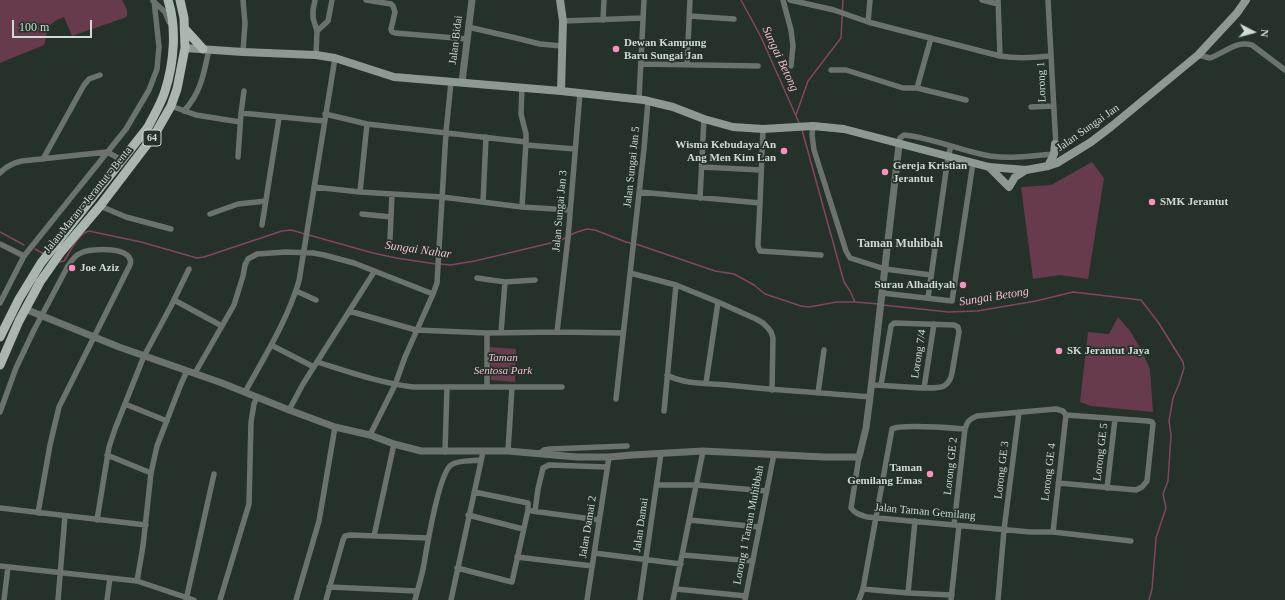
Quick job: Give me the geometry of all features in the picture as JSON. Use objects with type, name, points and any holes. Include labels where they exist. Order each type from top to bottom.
[{"type":"main road","name":"Jalan Maran - Jerantut - Benta","points":[[0,337],[19,299],[148,127],[158,107],[170,72],[173,48],[171,17],[168,0]]},
{"type":"main road","name":"Jalan Maran - Jerantut - Benta","points":[[57,250],[100,206],[155,134],[171,106],[177,89],[185,48],[184,18],[180,0]]},
{"type":"main road","points":[[560,0],[562,21],[561,90]]},
{"type":"main road","name":"Jalan Sungai Jan","points":[[185,48],[316,55],[335,58],[394,77],[561,90],[639,99],[673,107],[734,127],[763,128],[811,126],[844,129],[899,145],[989,167],[1026,170],[1058,163],[1091,142],[1112,126],[1198,55],[1237,13],[1246,0]]},
{"type":"main road","points":[[185,29],[194,40],[206,49]]},
{"type":"main road","points":[[167,82],[170,81],[173,76],[177,52],[180,48],[185,48]]},
{"type":"main road","points":[[1055,142],[1059,148],[1069,156]]},
{"type":"main road","points":[[1048,166],[1054,154],[1055,142]]},
{"type":"main road","points":[[989,167],[1009,187],[1015,177],[1026,170]]},
{"type":"main road","name":"Jalan Maran - Jerantut - Benta","points":[[0,366],[25,309],[37,287],[45,266]]},
{"type":"main road","points":[[0,355],[16,318],[31,292],[37,287]]},
{"type":"street","points":[[243,0],[246,22],[243,52]]},
{"type":"street","points":[[315,0],[313,18],[317,31],[316,55]]},
{"type":"street","points":[[317,31],[328,21],[332,0]]},
{"type":"street","points":[[370,0],[391,4],[393,6],[395,12],[391,29],[392,32],[467,39]]},
{"type":"street","name":"Jalan Bidai","points":[[462,82],[472,0]]},
{"type":"street","points":[[603,20],[604,0]]},
{"type":"street","points":[[639,99],[644,0]]},
{"type":"street","points":[[687,65],[690,0]]},
{"type":"street","points":[[783,0],[791,30],[793,46],[791,66]]},
{"type":"street","points":[[790,0],[834,10],[868,22],[1000,56],[1020,59],[1050,56]]},
{"type":"street","points":[[868,22],[870,0]]},
{"type":"street","points":[[982,0],[998,2],[1000,56]]},
{"type":"street","name":"Lorong 1","points":[[1048,0],[1055,142],[1058,163]]},
{"type":"street","points":[[153,1],[165,12],[172,30]]},
{"type":"street","points":[[0,303],[24,256],[126,129],[149,90],[157,69],[159,47],[153,1]]},
{"type":"street","points":[[690,16],[734,19]]},
{"type":"street","points":[[562,21],[643,18]]},
{"type":"street","points":[[468,27],[540,44],[562,46]]},
{"type":"street","points":[[917,88],[931,38]]},
{"type":"street","points":[[1198,55],[1210,58],[1235,46],[1248,44],[1252,45],[1285,70]]},
{"type":"street","points":[[184,111],[198,92],[203,76],[206,49]]},
{"type":"street","points":[[245,392],[289,309],[299,281],[335,58]]},
{"type":"street","points":[[641,64],[758,66]]},
{"type":"street","points":[[831,70],[846,70],[903,88],[917,88],[966,100]]},
{"type":"street","points":[[43,159],[84,85],[89,79],[100,75]]},
{"type":"street","points":[[370,435],[395,384],[416,330],[433,294],[436,283],[446,132],[451,82]]},
{"type":"street","points":[[522,87],[522,114],[526,134],[522,207]]},
{"type":"street","points":[[238,157],[244,91]]},
{"type":"street","name":"Jalan Sungai Jan 3","points":[[557,332],[568,238],[580,93]]},
{"type":"street","name":"Jalan Sungai Jan 5","points":[[616,399],[648,101]]},
{"type":"street","points":[[171,106],[196,115],[240,122]]},
{"type":"street","points":[[1031,107],[1053,106]]},
{"type":"street","points":[[241,113],[279,118],[324,121]]},
{"type":"street","points":[[325,114],[367,124],[446,132],[575,149]]},
{"type":"street","points":[[262,225],[279,118]]},
{"type":"street","points":[[700,198],[704,118]]},
{"type":"street","points":[[360,192],[367,124]]},
{"type":"street","points":[[811,126],[814,150],[848,255],[853,260],[885,269],[931,275]]},
{"type":"street","points":[[763,128],[758,242],[760,250],[821,255]]},
{"type":"street","points":[[25,309],[93,337],[245,392],[335,427],[370,435],[394,444],[421,451],[540,453],[577,457],[609,457],[703,451],[824,457],[859,457],[866,428],[872,385],[900,138],[904,135],[927,139],[990,156],[1016,158],[1054,154]]},
{"type":"street","points":[[483,202],[486,137]]},
{"type":"street","points":[[928,298],[948,157],[951,146]]},
{"type":"street","points":[[0,173],[7,166],[13,163],[107,152],[122,160]]},
{"type":"street","points":[[882,294],[952,300],[973,163]]},
{"type":"street","points":[[702,167],[761,170]]},
{"type":"street","points":[[314,188],[442,197],[522,207],[570,210]]},
{"type":"street","points":[[639,192],[760,202]]},
{"type":"street","points":[[390,239],[392,194]]},
{"type":"street","points":[[210,214],[238,204],[266,201]]},
{"type":"street","points":[[100,206],[117,214],[172,229]]},
{"type":"street","points":[[362,214],[391,217]]},
{"type":"street","points":[[0,244],[24,256]]},
{"type":"street","points":[[0,412],[16,368],[34,330],[68,266],[75,256],[79,253],[93,250],[108,250],[116,251],[129,257],[131,260],[130,265],[59,407],[50,446],[38,513]]},
{"type":"street","points":[[137,581],[146,525],[151,473],[157,446],[167,421],[191,372],[222,326],[234,305],[248,259],[257,254],[286,252],[303,252],[324,255],[354,263],[433,294]]},
{"type":"street","points":[[97,520],[107,455],[114,428],[144,356],[189,269]]},
{"type":"street","points":[[289,410],[374,272]]},
{"type":"street","points":[[630,273],[676,285],[718,302],[763,323],[771,332],[774,345],[772,390]]},
{"type":"street","points":[[477,278],[505,282],[534,280]]},
{"type":"street","points":[[501,333],[505,282]]},
{"type":"street","points":[[664,411],[676,285]]},
{"type":"street","points":[[296,291],[316,300]]},
{"type":"street","points":[[174,300],[222,326]]},
{"type":"street","points":[[706,383],[718,302]]},
{"type":"street","points":[[349,311],[416,330],[487,333],[623,333]]},
{"type":"street","points":[[872,385],[924,388],[941,387],[948,383],[952,373],[959,332],[958,327],[954,324],[896,322],[892,324],[881,385]]},
{"type":"street","name":"Lorong 7/4","points":[[924,388],[934,324]]},
{"type":"street","points":[[487,333],[487,386]]},
{"type":"street","points":[[271,345],[316,364],[395,384],[413,387],[562,387]]},
{"type":"street","points":[[818,393],[824,350]]},
{"type":"street","points":[[667,375],[686,382],[870,397]]},
{"type":"street","points":[[445,452],[447,387]]},
{"type":"street","points":[[508,452],[512,387]]},
{"type":"street","points":[[220,600],[249,504],[252,450],[251,422],[254,404],[257,397]]},
{"type":"street","points":[[125,404],[167,421]]},
{"type":"street","points":[[1019,412],[1056,409],[1063,411],[1066,415],[1152,422],[1147,482],[1142,487],[1136,490],[1058,483]]},
{"type":"street","name":"Lorong GE 2","points":[[952,597],[956,525],[965,429],[970,418],[1019,412]]},
{"type":"street","name":"Lorong GE 3","points":[[998,600],[1004,530],[1019,412]]},
{"type":"street","name":"Lorong GE 4","points":[[1053,532],[1066,415]]},
{"type":"street","name":"Lorong GE 5","points":[[1107,488],[1115,419]]},
{"type":"street","points":[[296,600],[319,521],[335,427]]},
{"type":"street","points":[[859,600],[863,589],[875,518],[893,428],[940,427],[965,429]]},
{"type":"street","points":[[374,536],[394,444]]},
{"type":"street","points":[[540,453],[544,450],[550,449],[627,446]]},
{"type":"street","points":[[674,600],[703,451]]},
{"type":"street","points":[[450,600],[482,452]]},
{"type":"street","name":"Jalan Damai","points":[[640,600],[657,485],[660,453]]},
{"type":"street","name":"Lorong 1 Taman Muhibbah","points":[[745,598],[774,454]]},
{"type":"street","points":[[107,455],[151,473]]},
{"type":"street","name":"Jalan Damai 2","points":[[587,600],[606,467],[609,457]]},
{"type":"street","name":"Jalan Taman Gemilang","points":[[859,457],[851,502],[853,512],[859,515],[875,518],[1004,530],[1041,533],[1053,532],[1131,541]]},
{"type":"street","points":[[415,600],[424,566],[428,538],[440,487],[446,470],[455,462],[481,460]]},
{"type":"street","points":[[457,568],[512,582],[524,529],[538,489],[543,468],[549,465],[606,467]]},
{"type":"street","points":[[187,599],[214,474]]},
{"type":"street","points":[[657,485],[697,485],[766,491]]},
{"type":"street","points":[[474,492],[526,502],[531,511]]},
{"type":"street","points":[[0,508],[146,525]]},
{"type":"street","points":[[531,511],[599,520]]},
{"type":"street","points":[[468,515],[524,529]]},
{"type":"street","points":[[58,600],[65,516]]},
{"type":"street","points":[[689,520],[759,527]]},
{"type":"street","points":[[908,593],[915,521]]},
{"type":"street","points":[[326,600],[345,536],[428,538]]},
{"type":"street","points":[[594,553],[681,564]]},
{"type":"street","points":[[682,555],[752,561]]},
{"type":"street","points":[[517,557],[592,566]]},
{"type":"street","points":[[0,566],[137,581],[187,599],[194,600]]},
{"type":"street","points":[[4,600],[8,567]]},
{"type":"street","points":[[109,600],[110,578]]},
{"type":"street","points":[[329,587],[418,591]]},
{"type":"street","points":[[676,589],[745,598]]},
{"type":"street","points":[[863,589],[952,597]]},
{"type":"green space","points":[[0,0],[122,0],[127,9],[127,16],[72,36],[64,17],[50,26],[46,34],[44,45],[0,63]]},
{"type":"green space","points":[[1092,162],[1104,178],[1088,279],[1060,275],[1033,279],[1021,187],[1051,185]]},
{"type":"green space","points":[[1118,317],[1130,331],[1141,349],[1150,369],[1153,412],[1091,406],[1080,402],[1088,332],[1109,334]]},
{"type":"green space","name":"Taman Sentosa Park","points":[[490,347],[516,349],[515,382],[491,380]]},
{"type":"waterway","name":"Sungai Betong","points":[[741,0],[761,37],[800,125]]},
{"type":"waterway","points":[[796,115],[808,81],[841,38],[843,0]]},
{"type":"waterway","name":"Sungai Betong","points":[[802,130],[844,282],[855,302]]},
{"type":"waterway","name":"Sungai Nahar","points":[[570,235],[587,229],[595,230],[626,242],[715,271],[734,274],[754,285],[765,294],[801,306],[809,307],[837,302],[879,304]]},
{"type":"waterway","name":"Sungai Nahar","points":[[58,261],[64,261],[78,239],[85,232],[89,231],[141,242],[197,258],[282,231],[291,230],[373,253],[436,264]]},
{"type":"waterway","name":"Sungai Nahar","points":[[0,232],[24,245]]},
{"type":"waterway","name":"Sungai Nahar","points":[[440,264],[450,265],[475,261],[559,241],[567,237]]},
{"type":"waterway","name":"Sungai Nahar","points":[[35,249],[44,254]]},
{"type":"waterway","name":"Sungai Betong","points":[[883,305],[948,312],[977,311],[1036,301],[1073,292],[1141,300],[1158,322],[1183,362],[1184,368],[1173,398],[1169,421],[1171,435],[1168,481],[1163,494],[1166,508],[1156,538],[1152,589],[1149,600]]},
{"type":"place","name":"Dewan Kampung Baru Sungai Jan","points":[[616,49]]},
{"type":"place","name":"Wisma Kebudaya An Ang Men Kim Lan","points":[[784,151]]},
{"type":"place","name":"Gereja Kristian Jerantut","points":[[885,172]]},
{"type":"place","name":"SMK Jerantut","points":[[1152,202]]},
{"type":"place","name":"Joe Aziz","points":[[72,268]]},
{"type":"place","name":"Surau Alhadiyah","points":[[963,285]]},
{"type":"place","name":"SK Jerantut Jaya","points":[[1059,351]]},
{"type":"place","name":"Taman Gemilang Emas","points":[[930,474]]},
{"type":"district","name":"Taman Muhibah","points":[[900,244]]}]
